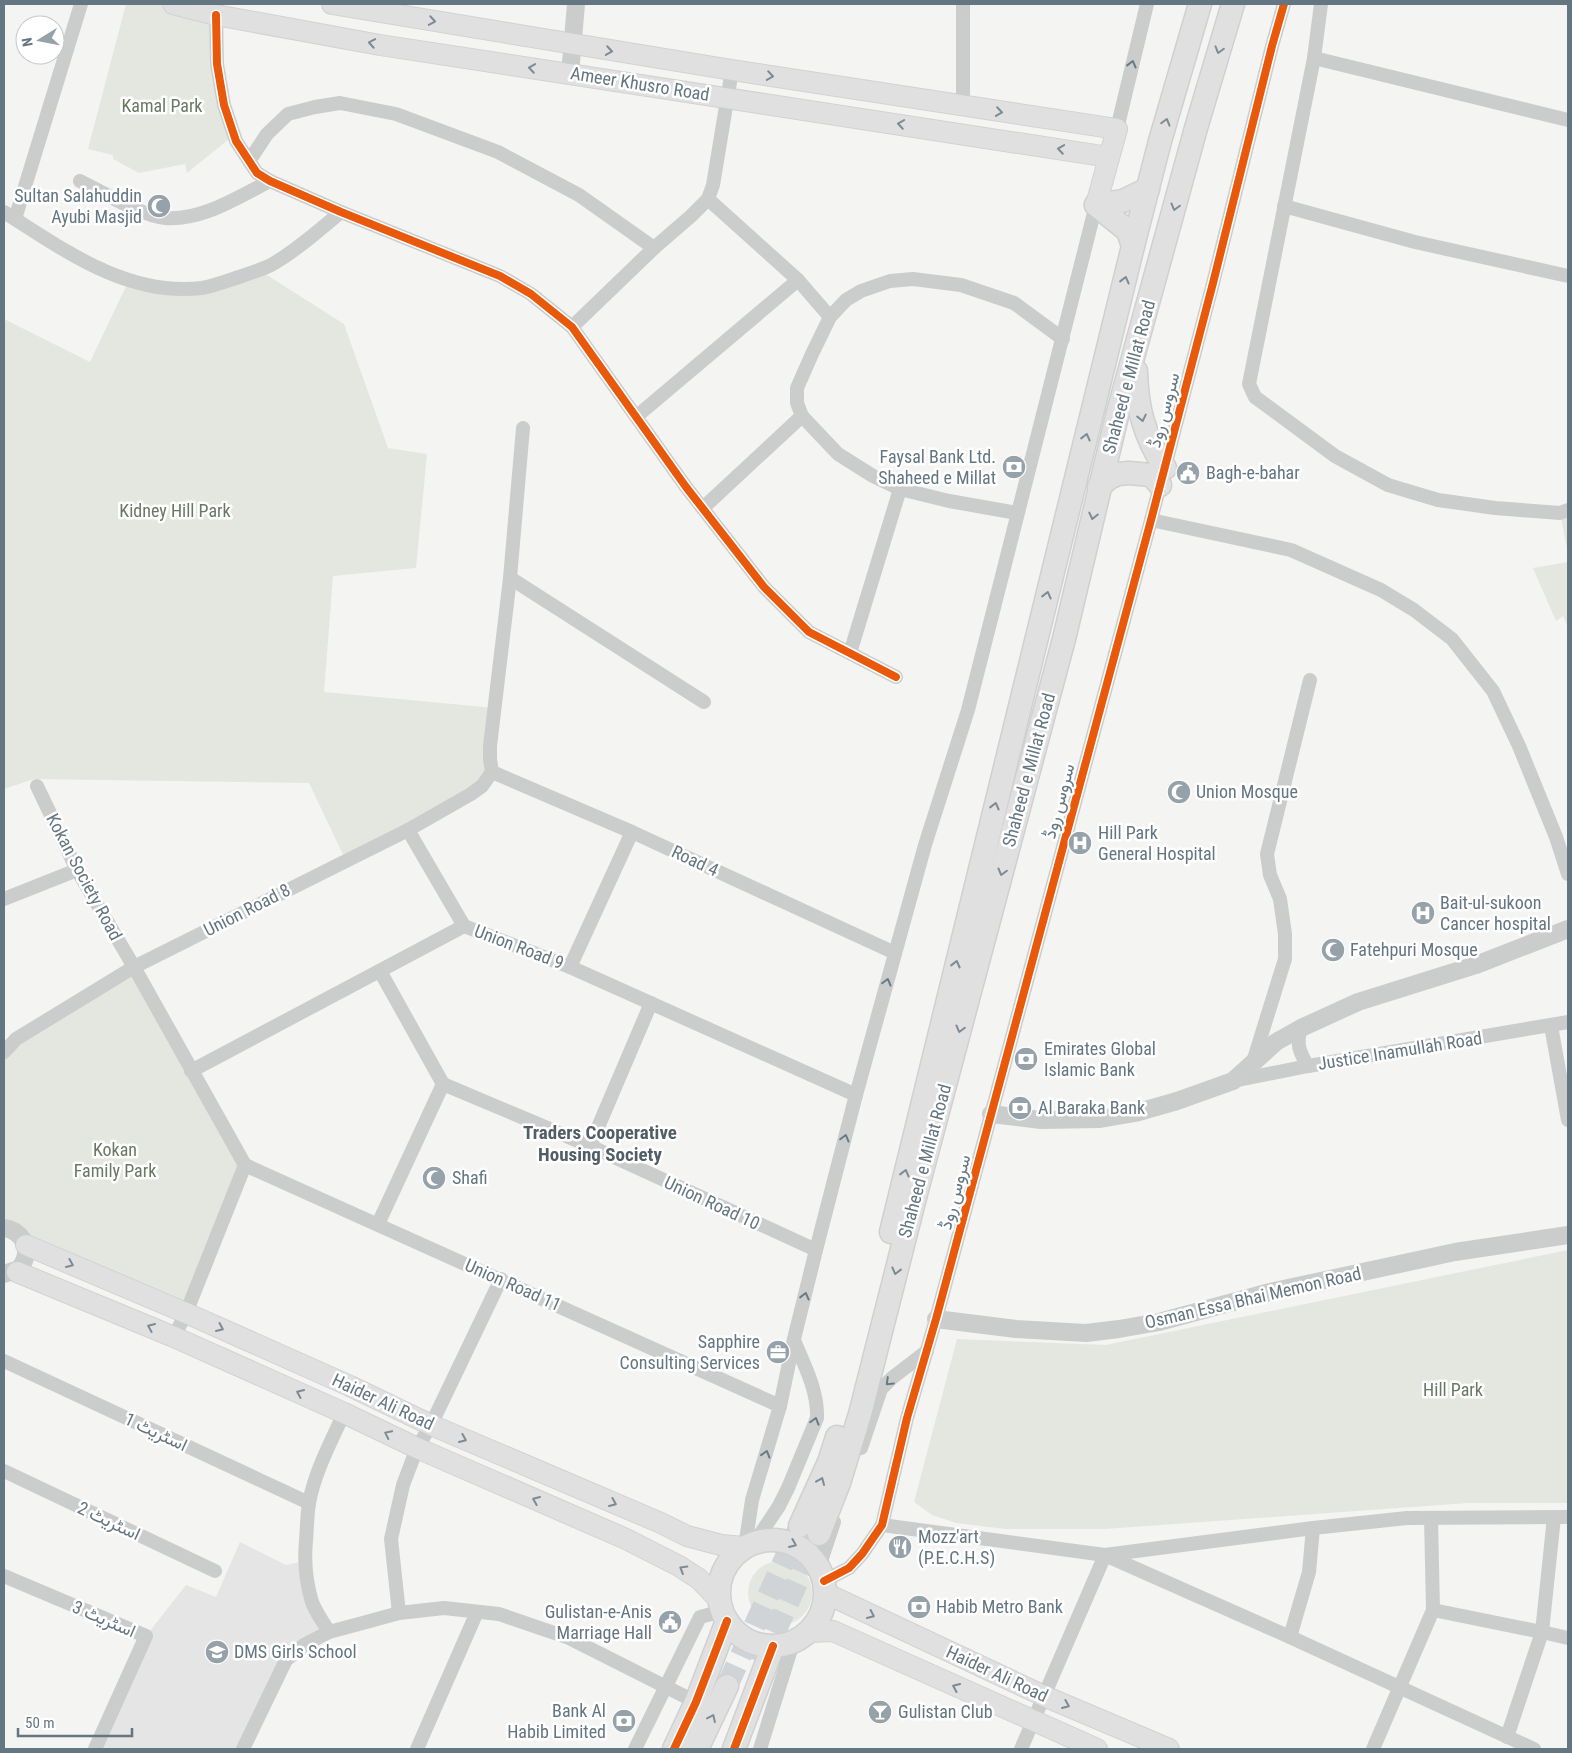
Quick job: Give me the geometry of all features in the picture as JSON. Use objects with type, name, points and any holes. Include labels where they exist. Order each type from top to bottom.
[{"type":"main road","name":"Ameer Khusro Road","points":[[173,4],[216,15],[380,44],[1109,157]]},
{"type":"main road","name":"Ameer Khusro Road","points":[[332,4],[573,45],[963,107],[1117,129]]},
{"type":"main road","name":"Shaheed e Millat Road","points":[[1200,4],[1133,246],[849,1400],[810,1530],[839,1483],[860,1414],[917,1190],[1064,639],[1099,487],[1229,10]]},
{"type":"main road","points":[[1178,79],[1191,64],[1211,4]]},
{"type":"main road","points":[[1096,205],[1117,129]]},
{"type":"main road","points":[[1096,205],[1122,201],[1148,189]]},
{"type":"main road","points":[[1096,205],[1128,231],[1133,246]]},
{"type":"main road","points":[[1099,487],[1109,478],[1118,474],[1163,476],[1144,427],[1136,386],[1135,352]]},
{"type":"main road","name":"Haider Ali Road","points":[[26,1245],[186,1313],[350,1386],[431,1425],[661,1523],[687,1536],[721,1545],[750,1544]]},
{"type":"main road","name":"Haider Ali Road","points":[[8,1276],[174,1337],[344,1413],[417,1448],[626,1539],[670,1561],[699,1579],[723,1611]]},
{"type":"main road","points":[[674,1749],[696,1702],[711,1661],[723,1611],[719,1585],[724,1570],[732,1557],[750,1544],[770,1539],[788,1541],[805,1549],[823,1581],[822,1615],[786,1647],[765,1661],[760,1653],[752,1647],[741,1646],[723,1651],[711,1661]]},
{"type":"main road","name":"Haider Ali Road","points":[[823,1581],[1044,1696],[1169,1749]]},
{"type":"main road","points":[[723,1611],[739,1635],[755,1644],[786,1647]]},
{"type":"main road","name":"Haider Ali Road","points":[[786,1647],[833,1631],[1097,1749]]},
{"type":"main road","points":[[734,1749],[786,1647]]},
{"type":"main road","points":[[697,1749],[736,1691],[722,1749]]},
{"type":"street","points":[[81,4],[9,215],[92,267],[154,287],[176,289],[204,288],[272,264],[306,241],[341,212]]},
{"type":"street","points":[[570,74],[576,4]]},
{"type":"street","points":[[963,4],[963,107]]},
{"type":"street","points":[[1117,129],[1147,4]]},
{"type":"street","name":"سروس روڈ","points":[[823,1581],[849,1568],[862,1554],[882,1525],[907,1418],[936,1319],[1163,476],[1284,4]]},
{"type":"street","points":[[1321,4],[1314,58],[1249,384],[1254,397],[1335,456],[1388,485],[1448,502],[1514,509],[1560,512],[1568,510]]},
{"type":"street","points":[[216,15],[217,64],[224,105],[236,141],[257,173],[270,182],[500,276],[531,294],[572,327],[703,508],[764,587],[809,632],[896,677]]},
{"type":"street","points":[[1314,58],[1568,120]]},
{"type":"street","points":[[572,327],[708,199],[713,185],[732,70]]},
{"type":"street","points":[[249,161],[267,134],[288,114],[340,103],[396,114],[498,152],[579,195],[654,248]]},
{"type":"street","points":[[80,181],[136,209],[164,218],[188,217],[218,207],[270,182]]},
{"type":"street","points":[[708,199],[798,280],[830,317]]},
{"type":"street","points":[[750,1544],[752,1500],[780,1406],[794,1339],[856,1095],[925,845],[968,710],[1096,205]]},
{"type":"street","points":[[1284,206],[1415,242],[1568,276]]},
{"type":"street","points":[[1017,513],[949,501],[900,488],[874,476],[838,454],[802,416],[798,403],[797,388],[830,317],[846,300],[861,291],[890,281],[913,279],[961,285],[1014,303],[1063,339]]},
{"type":"street","points":[[636,416],[798,280]]},
{"type":"street","points":[[703,508],[802,416]]},
{"type":"street","points":[[492,772],[490,746],[510,578],[523,428]]},
{"type":"street","points":[[850,653],[900,488]]},
{"type":"street","points":[[1151,520],[1291,550],[1381,590],[1414,610],[1452,639],[1493,691],[1519,746],[1556,837],[1568,874]]},
{"type":"street","points":[[510,578],[704,702]]},
{"type":"street","points":[[1253,1062],[1285,959],[1285,934],[1280,900],[1270,875],[1267,854],[1310,680]]},
{"type":"street","name":"Road 4","points":[[492,772],[632,832],[895,954]]},
{"type":"street","name":"Union Road 8","points":[[4,1052],[16,1039],[134,967],[408,830],[472,794],[482,786],[492,772]]},
{"type":"street","name":"Kokan Society Road","points":[[37,786],[77,870],[134,967],[245,1165]]},
{"type":"street","points":[[408,830],[464,926]]},
{"type":"street","points":[[570,967],[632,832]]},
{"type":"street","points":[[4,899],[77,870]]},
{"type":"street","name":"Union Road 9","points":[[191,1071],[464,926],[570,967],[856,1095]]},
{"type":"street","points":[[991,1114],[1041,1120],[1100,1119],[1135,1113],[1177,1102],[1233,1081],[1276,1042],[1301,1028],[1358,1002],[1476,965],[1568,929]]},
{"type":"street","points":[[378,1224],[443,1084],[380,971]]},
{"type":"street","points":[[590,1146],[651,1003]]},
{"type":"street","name":"Justice Inamullah Road","points":[[1233,1081],[1308,1066],[1568,1022]]},
{"type":"street","points":[[1551,1026],[1568,1120]]},
{"type":"street","points":[[1301,1028],[1297,1045],[1300,1055],[1308,1066]]},
{"type":"street","name":"Union Road 10","points":[[443,1084],[590,1146],[816,1250]]},
{"type":"street","points":[[174,1337],[186,1313],[245,1165]]},
{"type":"street","name":"Union Road 11","points":[[245,1165],[780,1406]]},
{"type":"street","points":[[4,1228],[17,1233],[26,1245],[24,1261],[8,1276]]},
{"type":"street","name":"Osman Essa Bhai Memon Road","points":[[936,1319],[1016,1329],[1086,1333],[1119,1329],[1159,1322],[1270,1292],[1455,1252],[1568,1235]]},
{"type":"street","points":[[399,1613],[391,1539],[403,1485],[417,1448],[431,1425],[501,1279]]},
{"type":"street","points":[[750,1544],[779,1506],[817,1418],[816,1394],[794,1339]]},
{"type":"street","points":[[823,1581],[881,1389],[927,1351]]},
{"type":"street","name":"اسٹریٹ 1","points":[[4,1361],[309,1503]]},
{"type":"street","points":[[329,1632],[313,1604],[304,1561],[309,1503],[324,1456],[344,1413]]},
{"type":"street","name":"اسٹریٹ 2","points":[[4,1471],[215,1570]]},
{"type":"street","points":[[882,1525],[1105,1555],[1313,1528],[1407,1518],[1561,1517],[1542,1632],[1507,1738]]},
{"type":"street","points":[[1373,1749],[1433,1610],[1431,1518]]},
{"type":"street","points":[[1290,1637],[1309,1572],[1313,1528]]},
{"type":"street","points":[[1105,1555],[1290,1637],[1534,1749]]},
{"type":"street","points":[[1022,1749],[1105,1555]]},
{"type":"street","name":"اسٹریٹ 3","points":[[4,1576],[146,1636],[95,1749]]},
{"type":"street","points":[[243,1749],[286,1660],[304,1644],[329,1632],[399,1613],[444,1608],[499,1614],[569,1638],[696,1702]]},
{"type":"street","points":[[1433,1610],[1568,1638]]},
{"type":"street","points":[[635,1749],[700,1617],[723,1611]]},
{"type":"street","points":[[417,1749],[477,1612]]},
{"type":"street","points":[[760,1749],[786,1647]]},
{"type":"shaded area","name":"DMS Girls School","points":[[240,1542],[286,1565],[305,1561],[329,1632],[286,1660],[243,1749],[95,1749],[146,1636],[186,1585],[216,1597]]},
{"type":"green space","name":"Kamal Park","points":[[126,4],[169,4],[216,15],[234,135],[187,173],[185,164],[139,173],[113,159],[113,155],[88,149]]},
{"type":"green space","name":"Kidney Hill Park","points":[[259,270],[344,324],[388,448],[427,454],[416,568],[333,576],[324,692],[495,708],[492,772],[465,798],[346,861],[309,783],[34,779],[4,789],[4,319],[90,362],[129,280],[204,288]]},
{"type":"green space","points":[[1568,510],[1568,554],[1560,513]]},
{"type":"green space","points":[[1568,562],[1568,627],[1563,616],[1556,621],[1533,568]]},
{"type":"green space","name":"Kokan Family Park","points":[[134,967],[245,1165],[186,1313],[4,1233],[4,1052]]},
{"type":"green space","name":"Hill Park","points":[[1568,1250],[1568,1503],[1468,1503],[1105,1529],[1005,1529],[956,1523],[932,1515],[914,1502],[957,1339],[1106,1345]]},
{"type":"green space","points":[[780,1561],[798,1567],[806,1575],[812,1593],[806,1611],[798,1619],[780,1625],[762,1619],[754,1611],[748,1593],[754,1575],[762,1567]]},
{"type":"tunnel","points":[[727,1686],[800,1526]]},
{"type":"tunnel","points":[[761,1663],[819,1534]]},
{"type":"cycle path","points":[[824,1581],[849,1568],[862,1554],[882,1525],[907,1418],[936,1319],[1151,520],[1284,4]]},
{"type":"cycle path","points":[[216,15],[217,64],[224,105],[236,141],[257,173],[270,181],[341,212],[500,276],[531,294],[572,327],[686,487],[764,587],[809,632],[896,677]]},
{"type":"cycle path","points":[[674,1749],[696,1702],[727,1621]]},
{"type":"cycle path","points":[[734,1749],[773,1646]]},
{"type":"place","name":"Sultan Salahuddin Ayubi Masjid","points":[[159,206]]},
{"type":"place","name":"Faysal Bank Ltd. Shaheed e Millat","points":[[1014,467]]},
{"type":"place","name":"Bagh-e-bahar","points":[[1188,473]]},
{"type":"place","name":"Union Mosque","points":[[1179,792]]},
{"type":"place","name":"Hill Park General Hospital","points":[[1080,843]]},
{"type":"place","name":"Bait-ul-sukoon Cancer hospital","points":[[1423,913]]},
{"type":"place","name":"Fatehpuri Mosque","points":[[1333,950]]},
{"type":"place","name":"Emirates Global Islamic Bank","points":[[1026,1059]]},
{"type":"place","name":"Al Baraka Bank","points":[[1020,1108]]},
{"type":"place","name":"Shafi","points":[[434,1178]]},
{"type":"place","name":"Sapphire Consulting Services","points":[[778,1352]]},
{"type":"place","name":"Mozz'art (P.E.C.H.S)","points":[[900,1547]]},
{"type":"place","name":"Habib Metro Bank","points":[[919,1607]]},
{"type":"place","name":"Gulistan-e-Anis Marriage Hall","points":[[670,1622]]},
{"type":"place","name":"DMS Girls School","points":[[217,1652]]},
{"type":"place","name":"Gulistan Club","points":[[880,1712]]},
{"type":"place","name":"Bank Al Habib Limited","points":[[624,1721]]},
{"type":"district","name":"Traders Cooperative Housing Society","points":[[600,1143]]}]
